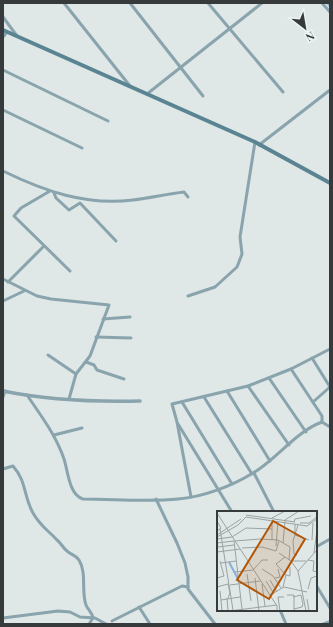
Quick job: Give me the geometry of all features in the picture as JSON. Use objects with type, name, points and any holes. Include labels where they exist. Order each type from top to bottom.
[{"type":"main road","points":[[5,31],[254,142],[330,183]]},
{"type":"street","points":[[64,3],[130,86]]},
{"type":"street","points":[[130,3],[181,66],[203,96]]},
{"type":"street","points":[[208,3],[283,92]]},
{"type":"street","points":[[147,94],[262,3]]},
{"type":"street","points":[[322,3],[330,12]]},
{"type":"street","points":[[3,17],[17,36]]},
{"type":"street","points":[[3,37],[5,31]]},
{"type":"street","points":[[3,70],[108,121]]},
{"type":"street","points":[[259,145],[330,90]]},
{"type":"street","points":[[3,110],[82,148]]},
{"type":"street","points":[[188,296],[215,287],[237,268],[242,254],[240,237],[254,142]]},
{"type":"street","points":[[3,171],[54,193],[75,198],[103,201],[132,201],[184,192],[188,197]]},
{"type":"street","points":[[50,191],[26,205],[14,215],[15,218],[70,271]]},
{"type":"street","points":[[54,193],[56,198],[69,210],[80,203],[116,241]]},
{"type":"street","points":[[8,282],[44,246]]},
{"type":"street","points":[[3,279],[24,291],[51,299],[108,304],[109,306],[86,362],[76,374],[69,399]]},
{"type":"street","points":[[3,301],[24,291]]},
{"type":"street","points":[[104,319],[130,317]]},
{"type":"street","points":[[96,337],[131,338]]},
{"type":"street","points":[[191,497],[177,422],[172,404],[248,386],[290,369],[330,349]]},
{"type":"street","points":[[48,355],[76,374]]},
{"type":"street","points":[[312,358],[330,387],[313,402]]},
{"type":"street","points":[[86,362],[94,365],[97,370],[124,379]]},
{"type":"street","points":[[290,369],[322,416],[322,422]]},
{"type":"street","points":[[269,378],[306,432]]},
{"type":"street","points":[[248,386],[289,445]]},
{"type":"street","points":[[3,397],[4,391],[27,395],[104,402],[140,401]]},
{"type":"street","points":[[226,391],[270,461]]},
{"type":"street","points":[[27,395],[54,435],[65,461],[72,489],[79,498],[178,499],[219,489],[253,474],[306,432],[322,422]]},
{"type":"street","points":[[204,397],[253,474],[273,511]]},
{"type":"street","points":[[182,402],[232,484]]},
{"type":"street","points":[[177,422],[231,511]]},
{"type":"street","points":[[322,422],[330,427]]},
{"type":"street","points":[[54,435],[82,428]]},
{"type":"street","points":[[3,469],[13,466],[24,480],[27,500],[41,526],[68,552],[76,556],[80,561],[86,605],[93,618]]},
{"type":"street","points":[[156,499],[185,563],[188,577],[188,587],[215,624]]},
{"type":"street","points":[[317,546],[330,539]]},
{"type":"street","points":[[112,621],[182,586],[188,587]]},
{"type":"street","points":[[317,587],[330,608]]},
{"type":"street","points":[[139,608],[150,624]]},
{"type":"street","points":[[3,618],[58,611],[93,618],[106,624]]},
{"type":"street","points":[[280,611],[286,624]]},
{"type":"street","points":[[89,624],[93,618]]},
{"type":"street","points":[[324,624],[330,622]]}]
